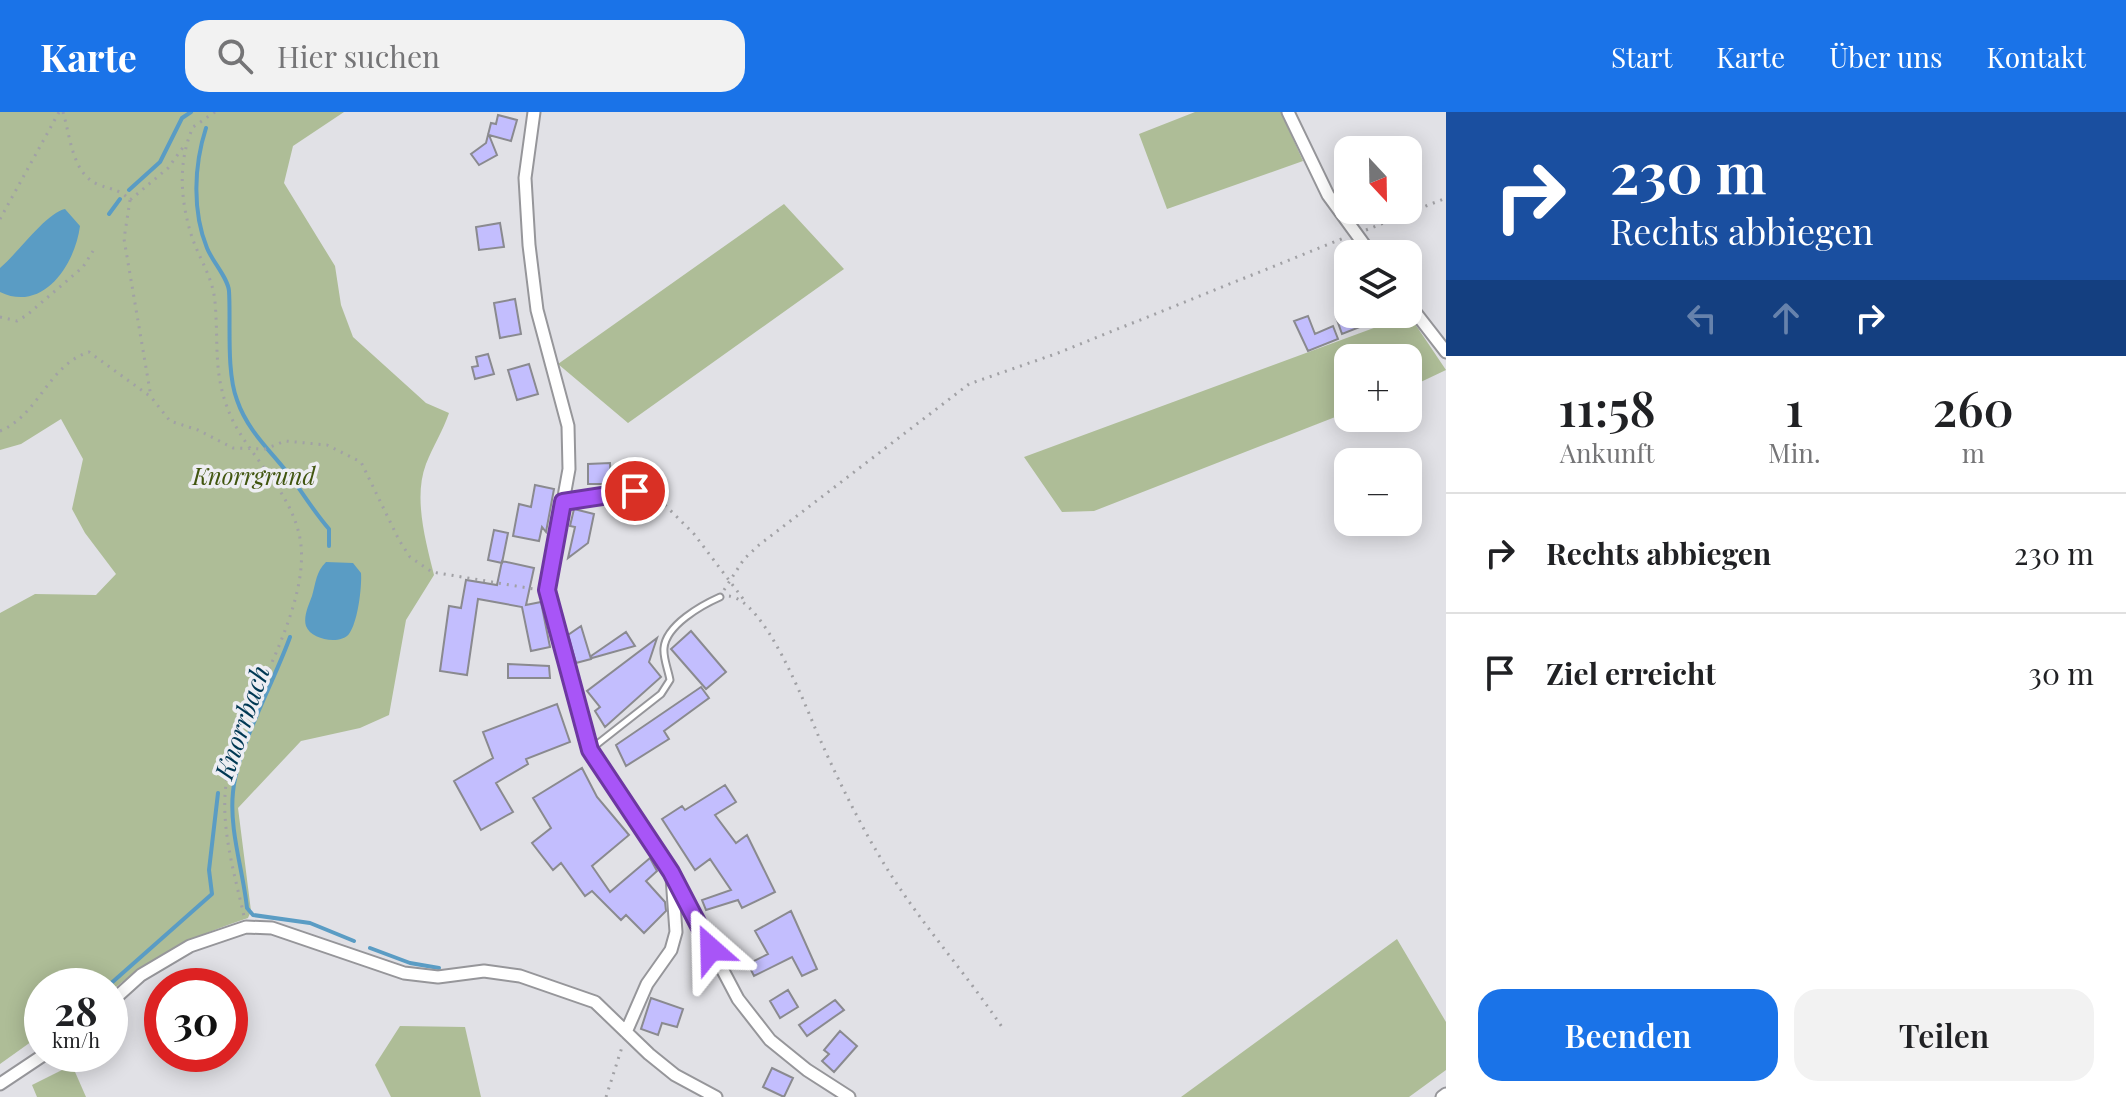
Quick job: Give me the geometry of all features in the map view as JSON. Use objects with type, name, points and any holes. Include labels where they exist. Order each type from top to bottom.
[{"type":"street","points":[[534,112],[525,178],[529,245],[537,310],[568,426],[569,469],[547,590],[590,750],[671,872],[721,969],[746,1009],[770,1040],[807,1070],[849,1097]]},
{"type":"street","points":[[1288,112],[1328,195],[1360,240]]},
{"type":"street","points":[[1422,321],[1446,352]]},
{"type":"street","points":[[626,1032],[647,984],[671,950],[676,932],[671,872]]},
{"type":"street","points":[[128,987],[141,975],[190,946],[246,927],[293,932],[404,973],[438,977],[484,971],[520,976],[595,1002],[675,1075],[716,1097]]},
{"type":"street","points":[[0,1084],[24,1068]]},
{"type":"lane","points":[[563,502],[635,491],[656,499]]},
{"type":"lane","points":[[590,750],[661,694],[670,680],[663,650],[666,636],[700,608],[720,597]]},
{"type":"path","points":[[61,112],[79,168],[96,184],[118,188],[130,200]]},
{"type":"path","points":[[0,219],[61,112]]},
{"type":"path","points":[[151,397],[124,239],[130,200],[168,168],[193,127],[215,112]]},
{"type":"path","points":[[186,143],[182,189],[191,234],[215,301],[214,349],[222,397],[286,504],[298,530],[302,553],[296,595],[227,777],[224,812],[246,927]]},
{"type":"path","points":[[720,597],[729,581],[759,545],[969,384],[1058,353],[1446,198]]},
{"type":"path","points":[[0,317],[17,321],[27,315],[83,267],[93,251]]},
{"type":"path","points":[[0,431],[20,417],[62,366],[89,352],[151,397],[170,421],[198,430],[233,448],[252,450],[285,441],[327,445],[361,462],[399,540],[419,565],[432,572],[547,590]]},
{"type":"path","points":[[656,499],[694,534],[747,603],[783,660],[834,770],[891,875],[1002,1027]]},
{"type":"path","points":[[720,597],[731,596],[747,603]]},
{"type":"path","points":[[606,1097],[626,1032]]},
{"type":"green space","name":"Knorrgrund","points":[[0,112],[344,112],[293,146],[284,183],[335,266],[341,305],[353,337],[426,403],[449,413],[422,477],[422,520],[434,575],[406,620],[389,715],[360,728],[301,741],[238,808],[251,911],[248,918],[175,948],[128,978],[128,968],[24,968],[24,1047],[0,1064],[0,613],[35,594],[96,595],[116,574],[85,533],[72,509],[83,459],[61,419],[21,444],[0,450]]},
{"type":"green space","points":[[1195,112],[1281,112],[1303,161],[1167,209],[1139,134]]},
{"type":"green space","points":[[784,204],[844,269],[628,423],[558,364]]},
{"type":"green space","points":[[1374,328],[1418,328],[1446,370],[1422,381],[1422,344],[1334,344],[1334,417],[1094,511],[1062,512],[1024,457]]},
{"type":"green space","points":[[1397,939],[1446,1022],[1446,1070],[1409,1097],[1181,1097]]},
{"type":"green space","points":[[400,1026],[465,1027],[481,1097],[391,1097],[375,1065]]},
{"type":"green space","points":[[58,1072],[75,1072],[86,1097],[37,1097],[32,1085]]},
{"type":"water","points":[[65,209],[80,226],[64,270],[43,291],[30,296],[16,297],[0,292],[0,268],[41,225]]},
{"type":"water","points":[[326,562],[353,563],[361,573],[355,621],[349,634],[333,640],[314,635],[305,622],[317,578]]},
{"type":"building","points":[[498,115],[517,120],[511,141],[489,135],[497,155],[479,165],[471,154],[486,143],[491,123],[496,124]]},
{"type":"building","points":[[500,223],[504,247],[479,250],[476,227]]},
{"type":"building","points":[[515,299],[521,334],[500,338],[494,303]]},
{"type":"building","points":[[1308,316],[1315,334],[1333,326],[1338,339],[1308,351],[1294,321]]},
{"type":"building","points":[[1340,328],[1357,328],[1342,334]]},
{"type":"building","points":[[488,354],[494,374],[475,379],[472,367],[478,366],[476,357]]},
{"type":"building","points":[[529,364],[538,394],[517,400],[508,370]]},
{"type":"building","points":[[610,463],[611,484],[588,484],[588,464]]},
{"type":"building","points":[[535,485],[554,489],[546,532],[542,527],[539,541],[513,536],[519,504],[531,507]]},
{"type":"building","points":[[574,509],[594,514],[588,543],[568,558],[575,527],[570,526]]},
{"type":"building","points":[[494,530],[508,533],[502,563],[488,560]]},
{"type":"building","points":[[502,561],[534,568],[526,605],[541,602],[550,647],[531,651],[522,607],[478,599],[467,675],[440,671],[449,606],[461,608],[466,580],[497,585]]},
{"type":"building","points":[[581,626],[591,659],[576,663],[568,635]]},
{"type":"building","points":[[691,631],[726,672],[706,689],[671,649]]},
{"type":"building","points":[[626,632],[635,646],[592,658],[591,656]]},
{"type":"building","points":[[657,638],[649,662],[661,677],[605,727],[595,711],[600,707],[587,691]]},
{"type":"building","points":[[508,664],[549,666],[550,678],[508,678]]},
{"type":"building","points":[[701,687],[709,698],[664,731],[669,739],[626,766],[616,745]]},
{"type":"building","points":[[557,704],[570,742],[526,759],[528,764],[496,783],[513,812],[481,830],[454,781],[493,758],[483,732]]},
{"type":"building","points":[[582,768],[597,797],[629,835],[592,866],[610,892],[650,858],[657,871],[646,881],[665,902],[666,911],[644,933],[626,915],[621,920],[592,891],[585,896],[561,863],[553,870],[532,843],[551,828],[533,798]]},
{"type":"building","points":[[725,785],[736,802],[715,815],[736,843],[747,835],[775,892],[742,908],[738,900],[706,910],[702,900],[731,890],[710,859],[695,870],[662,819],[682,806],[685,810]]},
{"type":"building","points":[[791,911],[817,969],[802,976],[792,957],[754,976],[748,964],[768,954],[755,931]]},
{"type":"building","points":[[788,990],[798,1007],[780,1018],[770,1001]]},
{"type":"building","points":[[651,998],[683,1009],[677,1027],[662,1023],[658,1035],[641,1029]]},
{"type":"building","points":[[835,1000],[844,1010],[807,1036],[799,1025]]},
{"type":"building","points":[[840,1031],[857,1046],[834,1072],[822,1061],[829,1054],[824,1050]]},
{"type":"building","points":[[772,1068],[793,1078],[784,1097],[763,1087]]},
{"type":"waterway","points":[[129,190],[160,162],[182,118],[191,112]]},
{"type":"waterway","name":"Knorrbach","points":[[206,128],[197,172],[197,204],[207,248],[228,286],[230,361],[237,400],[248,424],[329,529],[329,546]]},
{"type":"waterway","points":[[109,214],[120,199]]},
{"type":"waterway","name":"Knorrbach","points":[[290,637],[241,755],[233,792],[235,835],[247,908],[253,915],[310,923],[354,941]]},
{"type":"waterway","points":[[128,968],[212,894],[209,870],[218,793]]},
{"type":"waterway","points":[[370,948],[410,963],[439,968]]},
{"type":"route","points":[[635,491],[563,502],[547,574],[547,590],[590,750],[616,794],[671,872],[711,949]]}]
